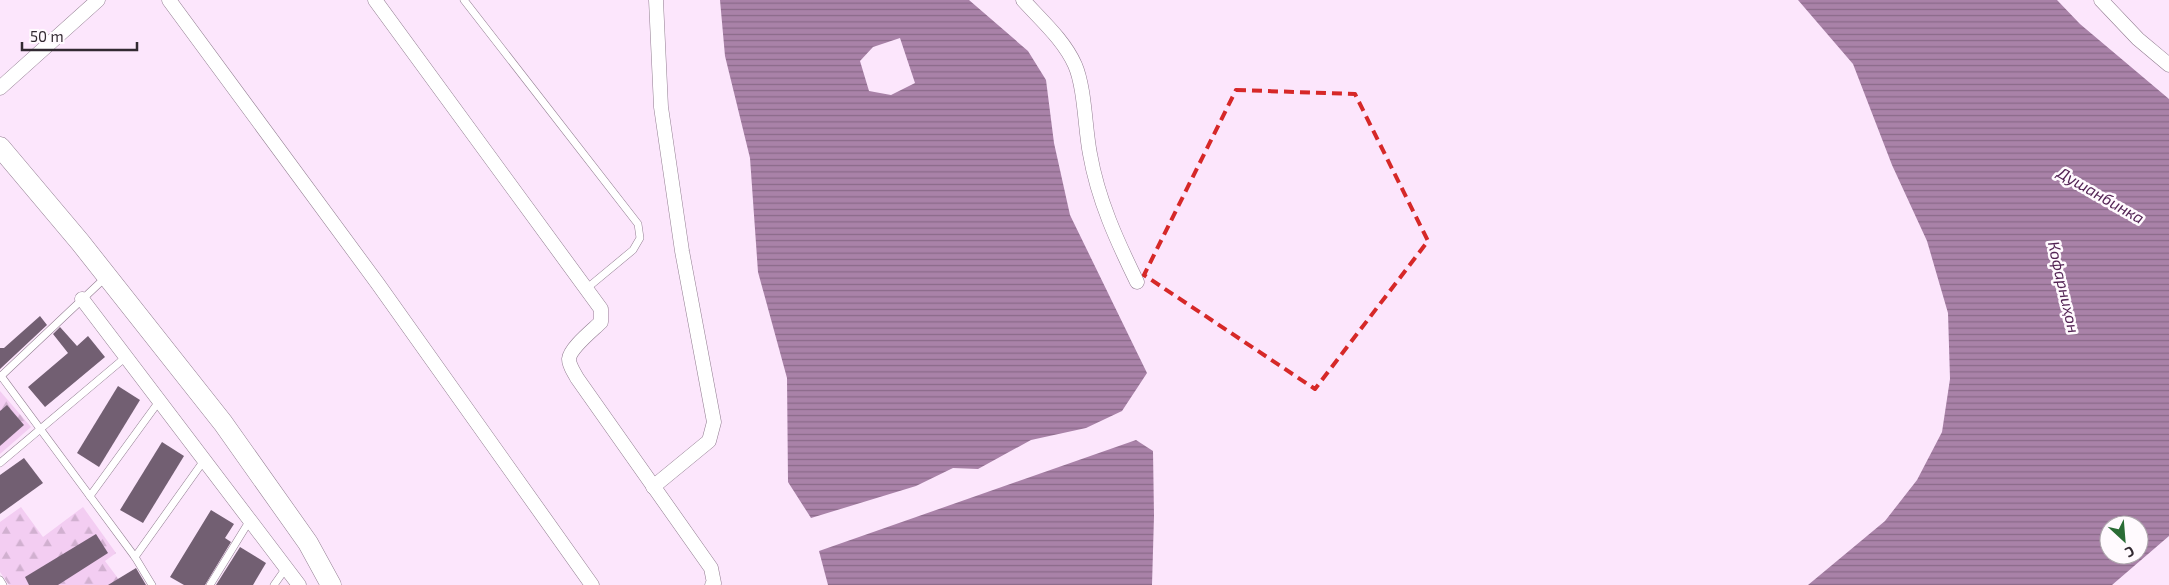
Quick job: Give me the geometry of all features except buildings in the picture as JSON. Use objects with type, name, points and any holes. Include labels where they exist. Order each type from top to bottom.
[{"type":"main road","points":[[0,147],[80,242],[223,423],[308,542],[331,585]]},
{"type":"street","points":[[0,88],[98,0]]},
{"type":"street","points":[[169,0],[384,292],[592,585]]},
{"type":"street","points":[[375,0],[601,309],[601,322],[572,351],[569,359],[571,367],[576,378],[711,568],[714,575],[712,585]]},
{"type":"street","points":[[653,487],[709,441],[714,422],[682,251],[661,107],[656,0]]},
{"type":"street","points":[[1023,0],[1066,48],[1076,67],[1086,119],[1090,154],[1100,195],[1118,242],[1137,282]]},
{"type":"street","points":[[2102,0],[2138,39],[2169,64]]},
{"type":"street","points":[[82,299],[299,585]]},
{"type":"lane","points":[[464,0],[638,224],[640,238],[633,250],[586,288]]},
{"type":"lane","points":[[106,276],[1,377],[135,557],[152,585]]},
{"type":"lane","points":[[0,463],[127,356]]},
{"type":"lane","points":[[90,496],[160,400]]},
{"type":"lane","points":[[135,557],[205,459]]},
{"type":"lane","points":[[210,585],[250,520]]},
{"type":"lane","points":[[274,585],[286,568]]},
{"type":"lane","points":[[0,580],[3,585]]},
{"type":"highlighted area","points":[[1236,90],[1355,94],[1428,241],[1315,389],[1144,275]]},
{"type":"green space","points":[[0,391],[31,427],[0,454]]},
{"type":"green space","points":[[21,507],[43,537],[83,507],[116,553],[105,561],[123,585],[9,585],[0,572],[0,522]]},
{"type":"water","points":[[720,0],[969,0],[1028,51],[1046,80],[1054,143],[1070,215],[1147,373],[1122,411],[1086,428],[1031,440],[978,469],[953,468],[916,486],[811,518],[788,482],[787,378],[758,272],[750,158],[725,56]],"holes":[[[900,38],[915,83],[891,95],[869,91],[860,61],[873,47]]]},
{"type":"water","points":[[1798,0],[2057,0],[2080,24],[2169,99],[2169,536],[2149,553],[2149,515],[2099,515],[2099,565],[2135,565],[2112,585],[1808,585],[1885,521],[1917,480],[1942,432],[1950,379],[1948,313],[1927,241],[1892,165],[1853,64]]},
{"type":"water","points":[[1136,440],[1153,451],[1152,585],[828,585],[819,551]]},
{"type":"water label","name":"Душанбинка","points":[[2101,195]]},
{"type":"water label","name":"Кофарниҳон","points":[[2064,287]]}]
